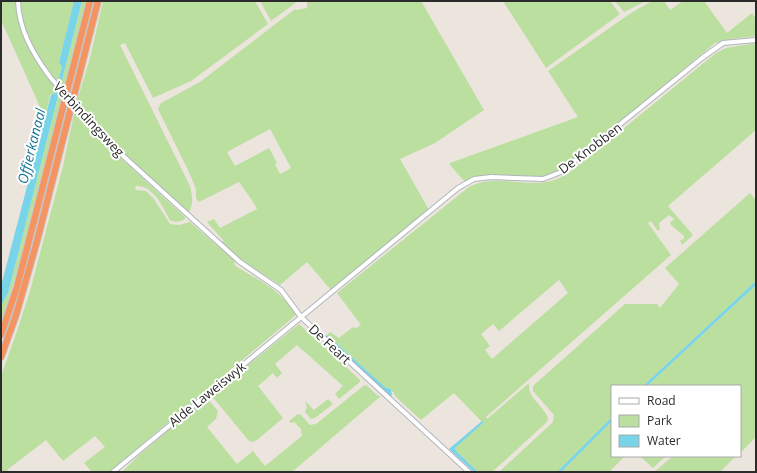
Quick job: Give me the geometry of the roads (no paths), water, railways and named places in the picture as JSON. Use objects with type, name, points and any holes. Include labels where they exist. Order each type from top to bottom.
[{"type":"highway","points":[[1,335],[17,286],[90,1]]},
{"type":"highway","points":[[1,357],[18,308],[37,241],[98,1]]},
{"type":"street","name":"Verbindingsweg","points":[[18,1],[18,12],[24,32],[32,51],[50,77],[110,144],[190,218]]},
{"type":"street","name":"De Knobben","points":[[301,317],[458,188],[474,179],[491,177],[543,179],[561,172],[702,58],[723,43],[756,40]]},
{"type":"street","name":"De Feart","points":[[190,218],[240,262],[281,290],[301,317],[469,472]]},
{"type":"street","name":"Alde Laweiswyk","points":[[113,472],[301,317]]},
{"type":"water","points":[[74,1],[82,1],[8,293],[1,306],[1,286],[51,95],[55,93],[62,67],[59,62]]},
{"type":"water","points":[[756,281],[756,285],[648,385],[644,385]]},
{"type":"water","points":[[327,335],[386,388],[391,389],[392,395],[390,397],[325,337]]},
{"type":"water","points":[[611,418],[611,422],[561,472],[557,472]]},
{"type":"water","points":[[482,421],[483,423],[455,448],[456,451],[478,472],[474,472],[449,449]]},
{"type":"water label","name":"Offierkanaal","points":[[31,146]]}]
